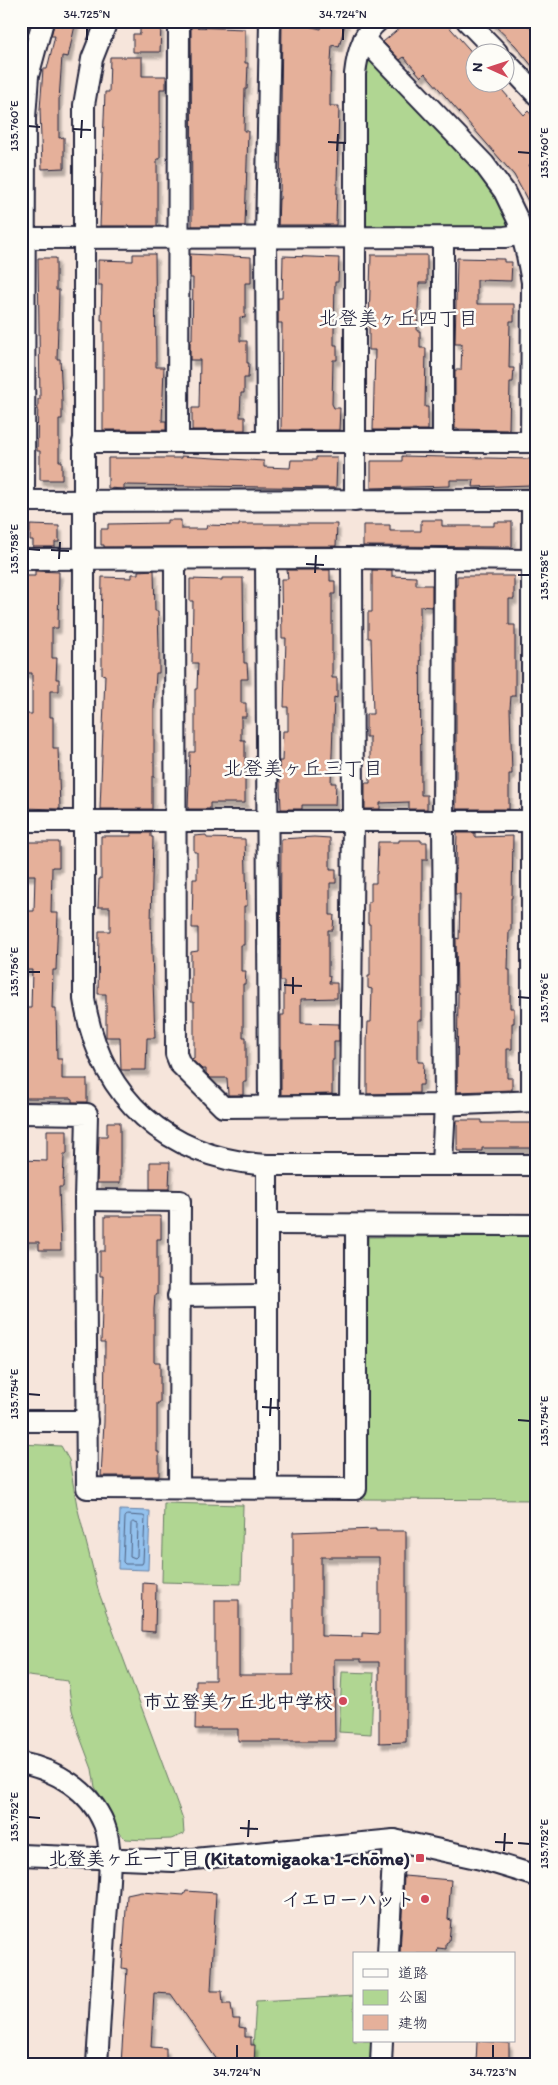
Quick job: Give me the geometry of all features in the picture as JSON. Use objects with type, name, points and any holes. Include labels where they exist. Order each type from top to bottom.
[{"type":"street","points":[[43,21],[27,57],[23,501],[534,500],[531,560],[534,622],[534,1102],[446,1105],[269,1105],[224,1107],[180,1064],[176,1054],[175,559]]},
{"type":"street","points":[[107,21],[92,59],[84,105],[84,999],[93,1038],[109,1074],[120,1091],[144,1117],[185,1145],[225,1160],[267,1164],[442,1163],[537,1165]]},
{"type":"street","points":[[178,442],[179,21]]},
{"type":"street","points":[[267,442],[266,238],[270,21]]},
{"type":"street","points":[[355,501],[355,74],[356,58],[364,39],[378,21]]},
{"type":"street","points":[[467,21],[487,42]]},
{"type":"street","points":[[83,442],[534,442],[530,234],[494,177],[364,39]]},
{"type":"street","points":[[516,72],[537,94]]},
{"type":"street","points":[[25,238],[443,238],[530,234]]},
{"type":"street","points":[[443,238],[443,442]]},
{"type":"street","points":[[266,558],[269,1105]]},
{"type":"street","points":[[21,559],[352,558],[531,560]]},
{"type":"street","points":[[350,1105],[353,820],[352,558]]},
{"type":"street","points":[[442,1163],[446,1105],[443,820],[444,559]]},
{"type":"street","points":[[21,821],[534,821]]},
{"type":"street","points":[[21,1113],[87,1114],[85,1200],[87,1488],[356,1488],[356,1226]]},
{"type":"street","points":[[267,1164],[267,1488]]},
{"type":"street","points":[[85,1200],[180,1201],[178,1296],[179,1488]]},
{"type":"street","points":[[267,1224],[356,1226],[537,1225]]},
{"type":"street","points":[[178,1296],[267,1295]]},
{"type":"street","points":[[21,1422],[87,1421]]},
{"type":"street","points":[[21,1763],[41,1767],[70,1782],[89,1801],[104,1824],[110,1858],[97,2064]]},
{"type":"street","points":[[388,1952],[394,1840]]},
{"type":"street","points":[[21,1855],[173,1861],[394,1840],[482,1859],[537,1876]]},
{"type":"street","points":[[381,2064],[382,2042]]},
{"type":"green space","points":[[374,60],[454,144],[492,189],[510,221],[504,232],[369,231],[363,222],[363,64]]},
{"type":"green space","points":[[537,1236],[537,1500],[362,1499],[368,1237]]},
{"type":"green space","points":[[21,1444],[61,1446],[69,1460],[77,1506],[99,1593],[183,1819],[184,1834],[171,1839],[146,1840],[126,1839],[117,1831],[112,1815],[95,1787],[92,1769],[72,1710],[68,1681],[21,1675]]},
{"type":"green space","points":[[164,1503],[243,1505],[241,1584],[162,1582]]},
{"type":"green space","points":[[342,1672],[374,1673],[371,1734],[339,1732]]},
{"type":"green space","points":[[353,1996],[353,2042],[382,2042],[381,2064],[252,2064],[256,2001]]},
{"type":"water","points":[[120,1510],[150,1511],[148,1570],[118,1569]]},
{"type":"building","points":[[66,21],[76,21],[68,57],[62,56],[59,138],[64,137],[64,168],[42,169],[40,109],[43,69],[47,69],[55,36],[51,36],[54,24],[64,26]]},
{"type":"building","points":[[282,21],[300,21],[299,24],[321,29],[323,21],[346,21],[339,47],[332,45],[330,80],[330,106],[339,106],[336,225],[278,225]]},
{"type":"building","points":[[408,21],[444,21],[466,46],[466,92],[504,92],[524,115],[528,111],[537,121],[537,158],[529,165],[537,180],[537,218],[514,175],[425,73],[421,77],[404,57],[400,60],[383,42]]},
{"type":"building","points":[[490,21],[523,21],[537,35],[537,72],[516,46],[516,42],[512,42]]},
{"type":"building","points":[[140,25],[161,25],[160,52],[133,52],[133,34],[140,34]]},
{"type":"building","points":[[191,27],[245,29],[245,63],[248,63],[244,131],[248,131],[245,226],[192,226]]},
{"type":"building","points":[[110,57],[142,57],[142,76],[166,76],[166,89],[160,89],[160,159],[157,159],[157,226],[100,226],[105,92],[109,92]]},
{"type":"building","points":[[133,254],[155,254],[156,367],[164,367],[162,421],[166,421],[166,430],[103,430],[102,285],[98,285],[98,260],[133,261]]},
{"type":"building","points":[[190,254],[251,257],[251,283],[245,283],[245,318],[240,317],[240,341],[247,341],[247,363],[249,363],[248,378],[244,378],[244,393],[241,393],[240,417],[245,417],[245,430],[192,430],[192,408],[199,408],[200,360],[190,360],[193,278],[190,278]]},
{"type":"building","points":[[371,255],[427,255],[427,283],[419,283],[417,331],[420,331],[420,348],[426,348],[425,407],[428,407],[428,430],[373,430],[375,350],[369,350]]},
{"type":"building","points":[[283,256],[339,258],[338,282],[335,282],[334,331],[334,345],[337,345],[337,360],[333,360],[332,404],[334,408],[340,408],[339,430],[281,430],[282,323],[278,323],[278,298],[282,298]]},
{"type":"building","points":[[38,258],[56,258],[56,290],[59,290],[57,359],[60,359],[62,399],[62,419],[59,419],[59,461],[62,461],[62,480],[40,480],[40,451],[37,451],[38,399],[40,399]]},
{"type":"building","points":[[457,258],[504,259],[504,262],[512,262],[511,281],[477,280],[477,304],[514,304],[514,321],[510,321],[509,368],[514,368],[513,382],[510,382],[509,430],[455,429],[455,370],[461,370],[462,344],[455,344]]},
{"type":"building","points":[[181,456],[264,461],[264,467],[290,468],[291,460],[316,460],[316,457],[337,457],[336,488],[124,485],[124,489],[108,488],[108,458],[181,458]]},
{"type":"building","points":[[402,456],[531,459],[531,485],[473,487],[474,480],[450,480],[450,486],[371,488],[371,461],[402,461]]},
{"type":"building","points":[[167,520],[181,520],[181,529],[206,529],[207,525],[337,524],[336,546],[104,547],[104,545],[101,545],[101,529],[108,529],[108,524],[167,523]]},
{"type":"building","points":[[421,520],[442,520],[442,526],[494,526],[494,522],[512,522],[512,547],[363,546],[363,525],[390,525],[390,531],[421,531]]},
{"type":"building","points":[[30,525],[59,526],[59,542],[55,542],[55,547],[33,547],[33,540],[30,540]]},
{"type":"building","points":[[154,570],[155,611],[158,611],[159,673],[156,673],[154,708],[152,809],[100,809],[105,675],[102,674],[102,577],[132,578],[132,574],[138,574],[138,571]]},
{"type":"building","points":[[287,570],[330,570],[330,581],[335,581],[335,594],[332,594],[332,678],[337,678],[337,698],[334,697],[331,783],[336,783],[335,805],[302,805],[302,809],[281,809],[279,761],[282,761],[283,731],[288,731],[288,707],[284,707],[286,638],[282,638],[281,579],[288,579]]},
{"type":"building","points":[[372,570],[392,570],[392,576],[416,577],[416,585],[432,585],[432,607],[420,606],[421,795],[427,795],[427,809],[409,809],[409,802],[380,803],[380,809],[365,809],[365,783],[370,783],[370,737],[366,737],[366,714],[373,714],[371,638],[368,638],[368,612],[372,612]]},
{"type":"building","points":[[35,571],[59,572],[58,628],[52,628],[52,658],[57,658],[56,679],[59,679],[59,691],[50,691],[50,717],[53,717],[53,748],[58,748],[60,809],[21,808],[21,714],[32,714],[32,673],[21,673],[21,576],[35,576]]},
{"type":"building","points":[[457,576],[514,576],[514,599],[509,599],[509,625],[515,625],[515,696],[511,696],[510,708],[512,774],[509,774],[509,809],[456,809]]},
{"type":"building","points":[[222,578],[243,578],[244,663],[247,663],[248,679],[241,679],[241,703],[246,703],[246,717],[241,717],[241,740],[245,740],[245,803],[210,803],[210,809],[188,809],[190,752],[195,752],[195,689],[197,689],[198,663],[192,663],[193,601],[190,601],[190,579],[222,580]]},
{"type":"building","points":[[131,833],[151,833],[151,837],[153,837],[151,922],[155,1038],[147,1038],[146,1070],[121,1070],[120,1037],[106,1037],[106,994],[98,994],[99,931],[110,931],[110,907],[98,907],[99,879],[101,879],[101,836],[131,836]]},
{"type":"building","points":[[457,833],[475,833],[475,837],[513,836],[511,930],[509,930],[508,970],[510,970],[510,1008],[514,1008],[514,1023],[512,1023],[512,1049],[507,1049],[507,1078],[512,1078],[512,1090],[457,1092],[458,992],[456,938],[459,939],[460,894],[455,894]]},
{"type":"building","points":[[206,835],[207,838],[245,839],[247,906],[244,906],[244,945],[241,945],[241,971],[246,971],[245,984],[243,984],[243,1037],[246,1037],[246,1082],[243,1082],[243,1095],[228,1095],[227,1078],[211,1078],[206,1073],[206,1069],[202,1069],[191,1059],[194,1058],[194,1002],[191,1002],[191,952],[198,951],[198,928],[192,928],[193,879],[197,879],[197,852],[194,852],[194,836]]},
{"type":"building","points":[[330,838],[330,869],[336,869],[336,883],[330,883],[330,915],[334,915],[333,930],[328,930],[328,976],[330,976],[329,983],[337,983],[337,998],[301,999],[301,1023],[339,1024],[339,1041],[334,1041],[332,1094],[281,1095],[281,1015],[284,1015],[284,981],[280,981],[281,839]]},
{"type":"building","points":[[399,840],[421,840],[421,842],[427,842],[427,860],[422,860],[422,1020],[418,1020],[418,1062],[424,1062],[423,1085],[419,1085],[419,1093],[367,1094],[367,1042],[368,1022],[371,1022],[372,989],[368,988],[368,976],[370,976],[370,924],[368,924],[368,902],[371,902],[371,883],[376,883],[378,842],[399,842]]},
{"type":"building","points":[[21,842],[59,842],[59,867],[52,867],[51,913],[58,913],[56,970],[53,970],[52,1008],[56,1008],[57,1059],[62,1059],[62,1079],[87,1079],[87,1102],[72,1102],[72,1098],[21,1098],[21,1008],[31,1008],[32,970],[21,970],[21,911],[34,911],[35,875],[21,875]]},
{"type":"building","points":[[457,1120],[482,1120],[482,1123],[537,1123],[537,1148],[482,1148],[482,1151],[457,1151]]},
{"type":"building","points":[[107,1122],[120,1122],[120,1183],[97,1183],[99,1136],[107,1136]]},
{"type":"building","points":[[47,1130],[67,1130],[67,1154],[64,1154],[63,1187],[59,1187],[61,1250],[39,1250],[39,1242],[21,1242],[21,1160],[47,1161]]},
{"type":"building","points":[[150,1162],[170,1162],[169,1189],[150,1189]]},
{"type":"building","points":[[105,1216],[161,1216],[161,1239],[157,1239],[157,1295],[155,1295],[154,1309],[154,1362],[160,1362],[160,1403],[157,1403],[159,1476],[101,1476],[105,1342],[101,1342],[103,1276],[100,1276],[100,1251],[105,1251]]},
{"type":"building","points":[[376,1529],[376,1531],[406,1531],[406,1742],[379,1743],[379,1662],[361,1662],[361,1659],[334,1659],[335,1741],[238,1741],[238,1729],[195,1729],[196,1680],[215,1680],[215,1600],[239,1600],[239,1675],[293,1675],[293,1532]],"holes":[[[321,1557],[379,1557],[379,1634],[362,1633],[362,1637],[321,1636]]]},
{"type":"building","points":[[143,1583],[156,1584],[155,1632],[142,1631]]},
{"type":"building","name":"イエローハット","points":[[404,1876],[451,1880],[448,1919],[451,1920],[449,1941],[446,1943],[446,1949],[438,1948],[437,1952],[400,1952]]},
{"type":"building","points":[[186,1891],[216,1893],[211,1991],[222,1991],[223,2004],[231,2004],[233,2019],[240,2019],[239,2027],[245,2028],[245,2037],[251,2037],[251,2045],[255,2045],[254,2064],[220,2064],[171,1994],[154,1993],[151,2047],[166,2048],[166,2064],[121,2064],[127,1969],[122,1968],[127,1895],[141,1892],[184,1895]]},
{"type":"building","points":[[477,2042],[509,2043],[509,2064],[476,2064]]},
{"type":"place","name":"市立登美ケ丘北中学校","points":[[343,1701]]},
{"type":"place","name":"北登美ヶ丘一丁目 (Kitatomigaoka 1-chōme)","points":[[420,1858]]},
{"type":"place","name":"イエローハット","points":[[425,1899]]},
{"type":"district","name":"北登美ヶ丘四丁目","points":[[398,318]]},
{"type":"district","name":"北登美ヶ丘三丁目","points":[[303,768]]}]
